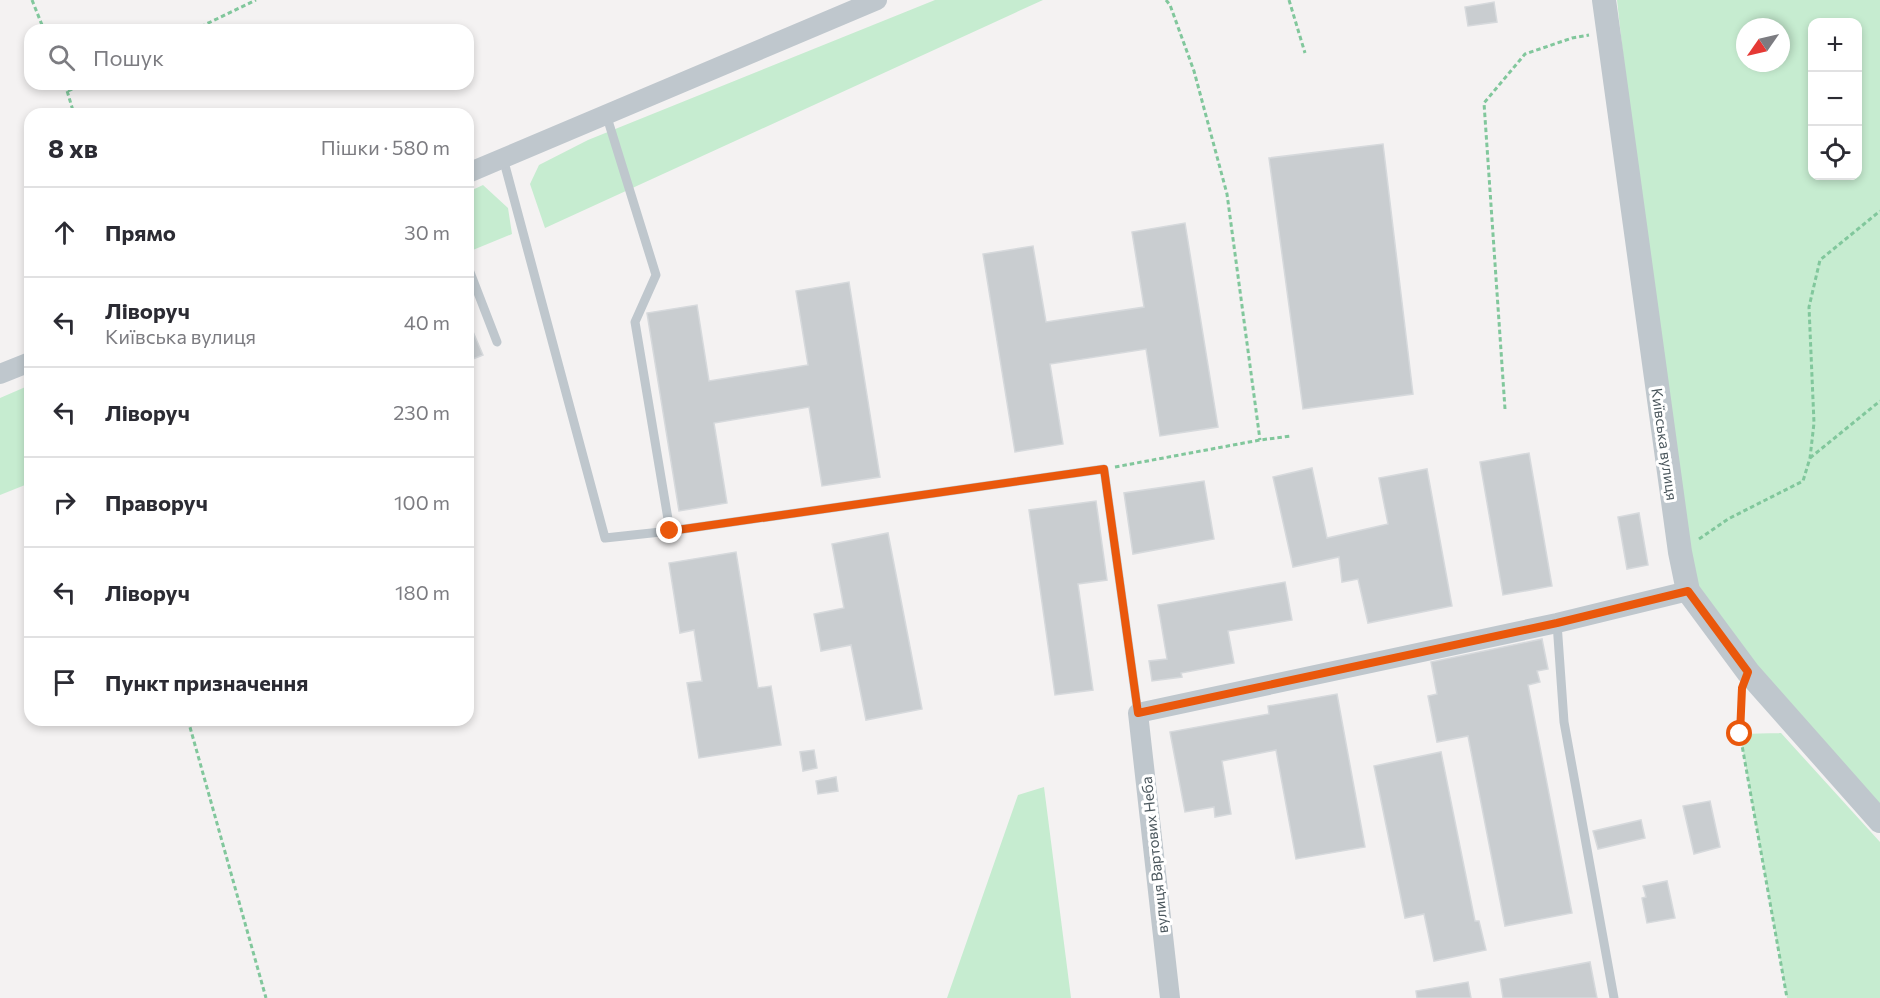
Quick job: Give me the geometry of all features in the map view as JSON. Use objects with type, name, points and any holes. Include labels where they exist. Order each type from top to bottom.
[{"type":"street","points":[[474,170],[877,0]]},
{"type":"street","name":"Київська вулиця","points":[[1604,0],[1680,552],[1688,591],[1748,672],[1880,822]]},
{"type":"street","points":[[0,374],[24,364]]},
{"type":"street","points":[[1138,713],[1557,623],[1688,591]]},
{"type":"street","name":"вулиця Вартових Неба","points":[[1138,713],[1170,998]]},
{"type":"lane","points":[[606,114],[656,275],[635,322],[670,531]]},
{"type":"lane","points":[[503,158],[605,538],[670,531],[1104,469],[1138,713]]},
{"type":"lane","points":[[474,283],[497,342]]},
{"type":"lane","points":[[1557,623],[1564,722],[1614,998]]},
{"type":"path","points":[[32,0],[42,24]]},
{"type":"path","points":[[206,24],[256,0]]},
{"type":"path","points":[[1166,0],[1170,5],[1194,70],[1227,194],[1260,440]]},
{"type":"path","points":[[1289,0],[1305,53]]},
{"type":"path","points":[[1504,409],[1484,103],[1525,54],[1572,38],[1608,32]]},
{"type":"path","points":[[68,91],[72,108]]},
{"type":"path","points":[[1680,552],[1728,519],[1803,481],[1810,458],[1814,423],[1809,306],[1820,260],[1880,211]]},
{"type":"path","points":[[1810,458],[1880,401]]},
{"type":"path","points":[[1104,469],[1291,436]]},
{"type":"path","points":[[1748,672],[1742,688],[1740,734],[1787,998]]},
{"type":"path","points":[[190,726],[266,998]]},
{"type":"green space","points":[[935,0],[1043,0],[545,228],[530,184],[539,165],[588,140]]},
{"type":"green space","points":[[1617,0],[1880,0],[1880,819],[1688,591],[1674,523]]},
{"type":"green space","points":[[483,185],[508,208],[512,234],[474,250],[474,189]]},
{"type":"green space","points":[[24,388],[24,485],[0,495],[0,398]]},
{"type":"green space","points":[[1781,733],[1880,842],[1880,998],[1787,998],[1740,734]]},
{"type":"green space","points":[[1044,787],[1071,998],[947,998],[1018,795]]},
{"type":"building","points":[[1494,2],[1497,22],[1468,26],[1465,7]]},
{"type":"building","points":[[1383,144],[1413,394],[1303,409],[1269,158]]},
{"type":"building","points":[[1185,223],[1218,427],[1160,436],[1146,349],[1050,364],[1063,444],[1015,452],[983,254],[1033,246],[1046,322],[1144,307],[1132,232]]},
{"type":"building","points":[[849,282],[880,477],[822,486],[809,407],[714,423],[727,503],[679,511],[647,313],[697,305],[709,381],[808,365],[796,291]]},
{"type":"building","points":[[474,334],[483,355],[474,359]]},
{"type":"building","points":[[1529,453],[1552,586],[1503,595],[1480,462]]},
{"type":"building","points":[[1312,468],[1327,538],[1388,524],[1379,478],[1427,469],[1452,606],[1368,623],[1358,579],[1342,582],[1339,557],[1293,567],[1273,477]]},
{"type":"building","points":[[1204,481],[1214,539],[1133,554],[1124,493]]},
{"type":"building","points":[[1096,501],[1107,580],[1078,584],[1093,690],[1055,695],[1029,510]]},
{"type":"building","points":[[1639,513],[1648,565],[1627,569],[1618,517]]},
{"type":"building","points":[[888,533],[922,709],[866,720],[851,645],[821,651],[814,614],[844,608],[832,544]]},
{"type":"building","points":[[736,552],[758,688],[771,686],[781,745],[699,758],[687,683],[702,681],[694,630],[680,633],[669,563]]},
{"type":"building","points":[[1285,582],[1292,620],[1228,631],[1234,663],[1181,673],[1182,677],[1152,681],[1149,661],[1167,659],[1158,605]]},
{"type":"building","points":[[1542,639],[1548,669],[1537,671],[1540,682],[1528,685],[1572,913],[1505,926],[1468,736],[1437,742],[1428,696],[1437,694],[1431,662]]},
{"type":"building","points":[[1337,694],[1365,847],[1296,859],[1276,750],[1222,761],[1231,814],[1215,817],[1214,807],[1185,812],[1170,732],[1269,714],[1268,706]]},
{"type":"building","points":[[814,750],[817,768],[803,771],[800,752]]},
{"type":"building","points":[[1441,752],[1475,921],[1479,921],[1486,950],[1434,961],[1424,914],[1405,918],[1374,766]]},
{"type":"building","points":[[836,777],[838,791],[818,794],[816,781]]},
{"type":"building","points":[[1710,801],[1720,847],[1694,854],[1683,806]]},
{"type":"building","points":[[1641,820],[1645,838],[1598,849],[1593,831]]},
{"type":"building","points":[[1667,881],[1675,918],[1647,923],[1642,898],[1646,897],[1643,886]]},
{"type":"building","points":[[1590,962],[1597,998],[1503,998],[1500,979]]},
{"type":"building","points":[[1468,982],[1471,998],[1417,998],[1416,991]]},
{"type":"route","points":[[670,531],[1104,469],[1138,713],[1557,623],[1688,591],[1748,672],[1742,688],[1740,734]]}]
